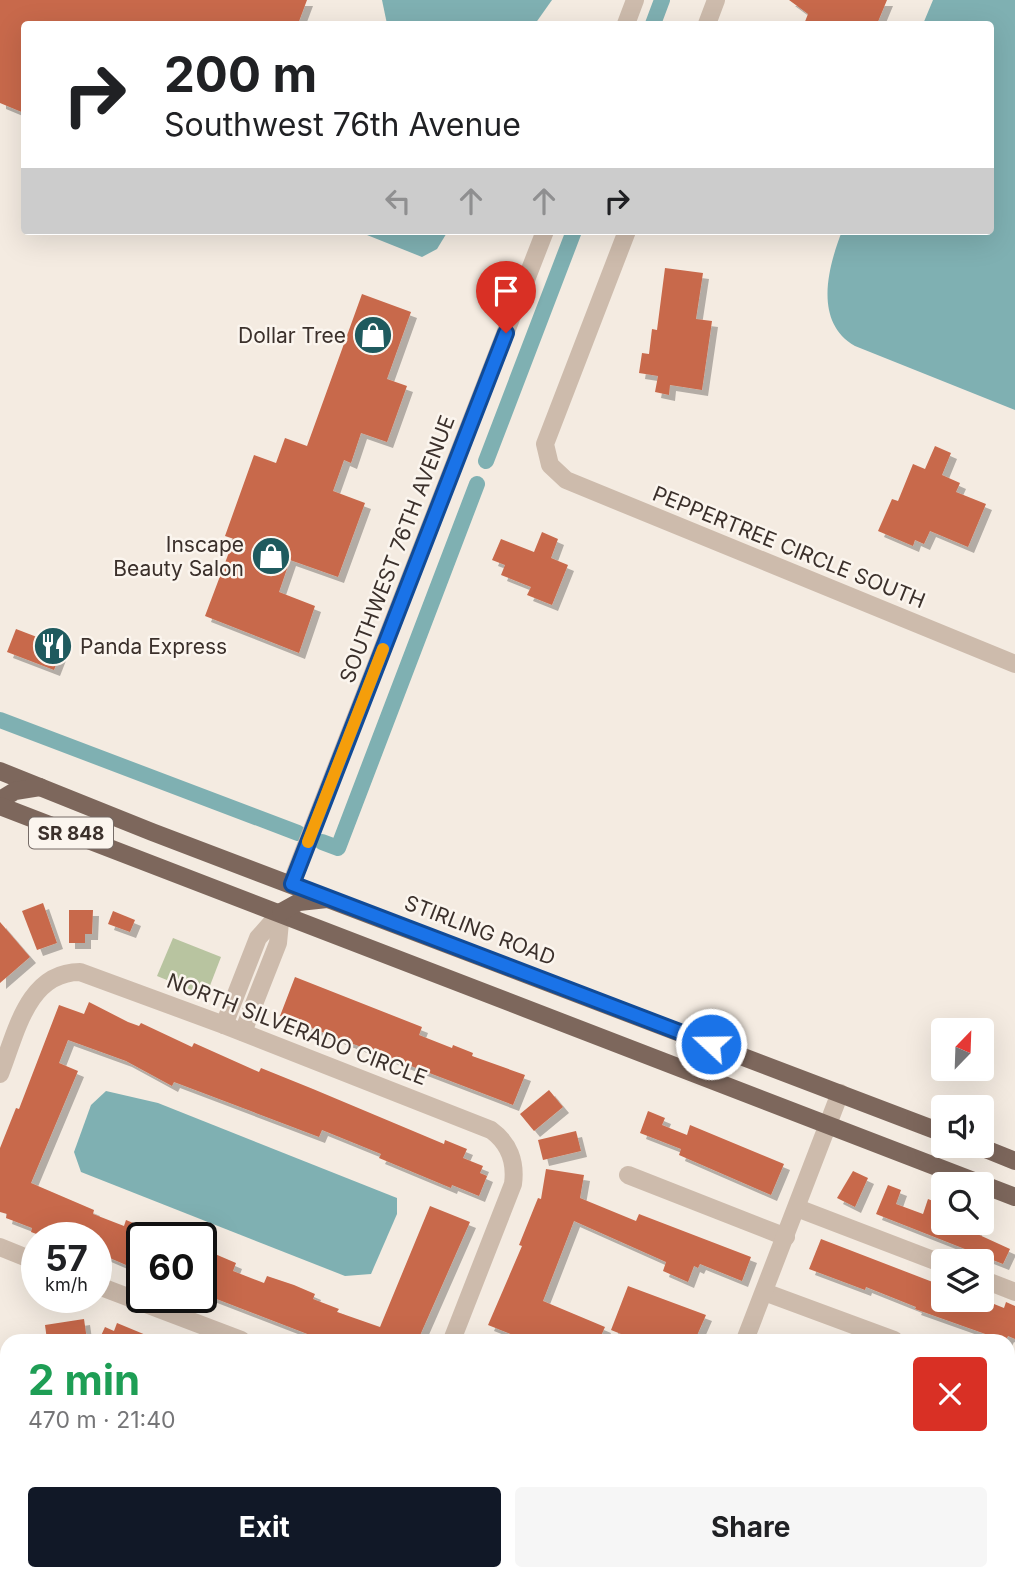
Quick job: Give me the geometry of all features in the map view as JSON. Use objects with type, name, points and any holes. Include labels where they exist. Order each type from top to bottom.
[{"type":"main road","name":"STIRLING ROAD","points":[[0,771],[931,1128]]},
{"type":"main road","points":[[0,800],[15,791],[40,787]]},
{"type":"main road","name":"SR 848","points":[[0,806],[1015,1197]]},
{"type":"main road","points":[[281,912],[299,902],[330,898]]},
{"type":"main road","points":[[994,1152],[1015,1161]]},
{"type":"street","points":[[627,21],[635,0]]},
{"type":"street","points":[[708,21],[716,0]]},
{"type":"street","name":"SOUTHWEST 76TH AVENUE","points":[[292,884],[543,235]]},
{"type":"street","name":"PEPPERTREE CIRCLE SOUTH","points":[[625,235],[545,444],[550,465],[566,480],[1015,664]]},
{"type":"street","points":[[224,1025],[258,938],[281,912]]},
{"type":"street","points":[[243,1032],[278,943],[281,912]]},
{"type":"street","name":"NORTH SILVERADO CIRCLE","points":[[0,1074],[32,998],[56,975],[72,972],[89,974],[481,1125],[497,1135],[510,1154],[514,1174],[510,1192],[454,1334]]},
{"type":"street","points":[[747,1334],[840,1093]]},
{"type":"street","points":[[628,1175],[786,1237]]},
{"type":"street","points":[[797,1208],[931,1260]]},
{"type":"street","points":[[0,1247],[21,1256]]},
{"type":"street","points":[[994,1284],[1015,1292]]},
{"type":"street","points":[[112,1291],[225,1334]]},
{"type":"street","points":[[764,1292],[878,1334]]},
{"type":"green space","points":[[173,938],[221,957],[206,996],[157,976]]},
{"type":"water","points":[[382,0],[552,0],[537,21],[386,21]]},
{"type":"water","points":[[933,0],[1015,0],[1015,410],[855,346],[842,336],[829,309],[829,278],[841,235],[994,235],[994,21],[924,21]]},
{"type":"water","points":[[367,235],[446,235],[437,249],[422,257]]},
{"type":"water","points":[[106,1091],[158,1103],[397,1198],[397,1214],[371,1274],[345,1276],[217,1226],[217,1222],[208,1222],[81,1172],[74,1152],[91,1105]]},
{"type":"building","points":[[0,0],[307,0],[299,21],[21,21],[21,112],[0,103]]},
{"type":"building","points":[[789,0],[887,0],[878,21],[805,21],[808,14]]},
{"type":"building","points":[[665,268],[703,273],[696,319],[712,321],[702,390],[670,385],[669,395],[655,392],[658,376],[639,373],[642,353],[649,354],[652,329],[657,330]]},
{"type":"building","points":[[362,294],[411,312],[387,379],[407,386],[387,442],[361,433],[351,463],[344,460],[333,491],[365,503],[338,577],[290,560],[279,592],[315,606],[299,653],[205,616],[234,539],[225,536],[254,455],[276,463],[285,438],[307,446]]},
{"type":"building","points":[[935,446],[951,453],[942,475],[960,483],[956,492],[986,504],[968,547],[930,531],[924,544],[915,540],[913,546],[878,531],[892,499],[898,501],[913,464],[925,469]]},
{"type":"building","points":[[542,532],[558,539],[551,558],[568,565],[552,605],[527,595],[531,587],[501,575],[505,565],[492,560],[501,539],[534,552]]},
{"type":"building","points":[[16,629],[63,647],[54,670],[7,652]]},
{"type":"building","points":[[43,903],[57,943],[37,950],[22,911]]},
{"type":"building","points":[[69,910],[93,910],[92,934],[85,934],[85,943],[69,943]]},
{"type":"building","points":[[113,911],[135,920],[130,932],[108,924]]},
{"type":"building","points":[[0,922],[30,957],[0,983]]},
{"type":"building","points":[[295,977],[422,1027],[419,1035],[452,1048],[453,1045],[473,1053],[472,1056],[525,1075],[513,1105],[280,1016]]},
{"type":"building","points":[[89,1002],[128,1022],[139,1026],[141,1023],[192,1047],[194,1043],[259,1072],[261,1068],[444,1144],[445,1140],[467,1149],[463,1158],[483,1166],[480,1173],[487,1176],[479,1196],[452,1185],[451,1188],[379,1158],[381,1154],[322,1130],[319,1137],[174,1082],[172,1086],[126,1061],[68,1040],[59,1063],[78,1071],[31,1183],[94,1210],[93,1214],[124,1226],[126,1220],[131,1222],[126,1222],[126,1265],[112,1259],[112,1222],[21,1224],[6,1218],[7,1214],[0,1212],[0,1148],[16,1108],[19,1109],[59,1005],[84,1014]]},
{"type":"building","points":[[549,1090],[563,1107],[534,1131],[520,1114]]},
{"type":"building","points":[[648,1111],[665,1118],[662,1125],[687,1135],[690,1125],[784,1164],[771,1195],[679,1155],[681,1149],[640,1133]]},
{"type":"building","points":[[576,1131],[581,1151],[543,1160],[538,1140]]},
{"type":"building","points":[[546,1169],[584,1175],[580,1198],[636,1221],[639,1214],[751,1257],[742,1281],[700,1264],[698,1268],[694,1266],[688,1282],[663,1271],[666,1262],[574,1221],[543,1301],[605,1327],[602,1334],[511,1334],[488,1325],[522,1246],[519,1245],[538,1198],[541,1199]]},
{"type":"building","points":[[853,1171],[868,1178],[855,1207],[837,1198]]},
{"type":"building","points":[[888,1185],[901,1190],[896,1204],[923,1214],[928,1199],[931,1200],[931,1235],[979,1235],[1010,1249],[1003,1264],[994,1260],[994,1249],[965,1249],[876,1214]]},
{"type":"building","points":[[430,1206],[470,1222],[421,1334],[307,1334],[217,1299],[217,1255],[236,1263],[233,1271],[264,1283],[267,1276],[294,1285],[315,1294],[313,1299],[339,1309],[337,1312],[380,1327]]},
{"type":"building","points":[[821,1239],[931,1281],[931,1312],[994,1312],[994,1304],[1004,1308],[1006,1302],[1015,1306],[1015,1334],[985,1334],[915,1309],[916,1307],[866,1287],[865,1290],[809,1269]]},
{"type":"building","points":[[628,1286],[706,1315],[698,1334],[621,1334],[611,1330]]},
{"type":"building","points":[[84,1319],[86,1334],[46,1334],[45,1325]]},
{"type":"building","points":[[117,1323],[144,1334],[102,1334],[105,1327],[114,1331]]},
{"type":"waterway","points":[[654,21],[662,0]]},
{"type":"waterway","points":[[486,461],[572,235]]},
{"type":"waterway","points":[[322,842],[338,848],[477,484]]},
{"type":"waterway","points":[[0,720],[298,833]]},
{"type":"slow traffic","points":[[308,842],[383,649]]},
{"type":"place","name":"Dollar Tree","points":[[373,335]]},
{"type":"place","name":"Inscape Beauty Salon","points":[[271,556]]},
{"type":"place","name":"Panda Express","points":[[53,646]]},
{"type":"route","points":[[506,333],[292,884],[711,1044]]}]
